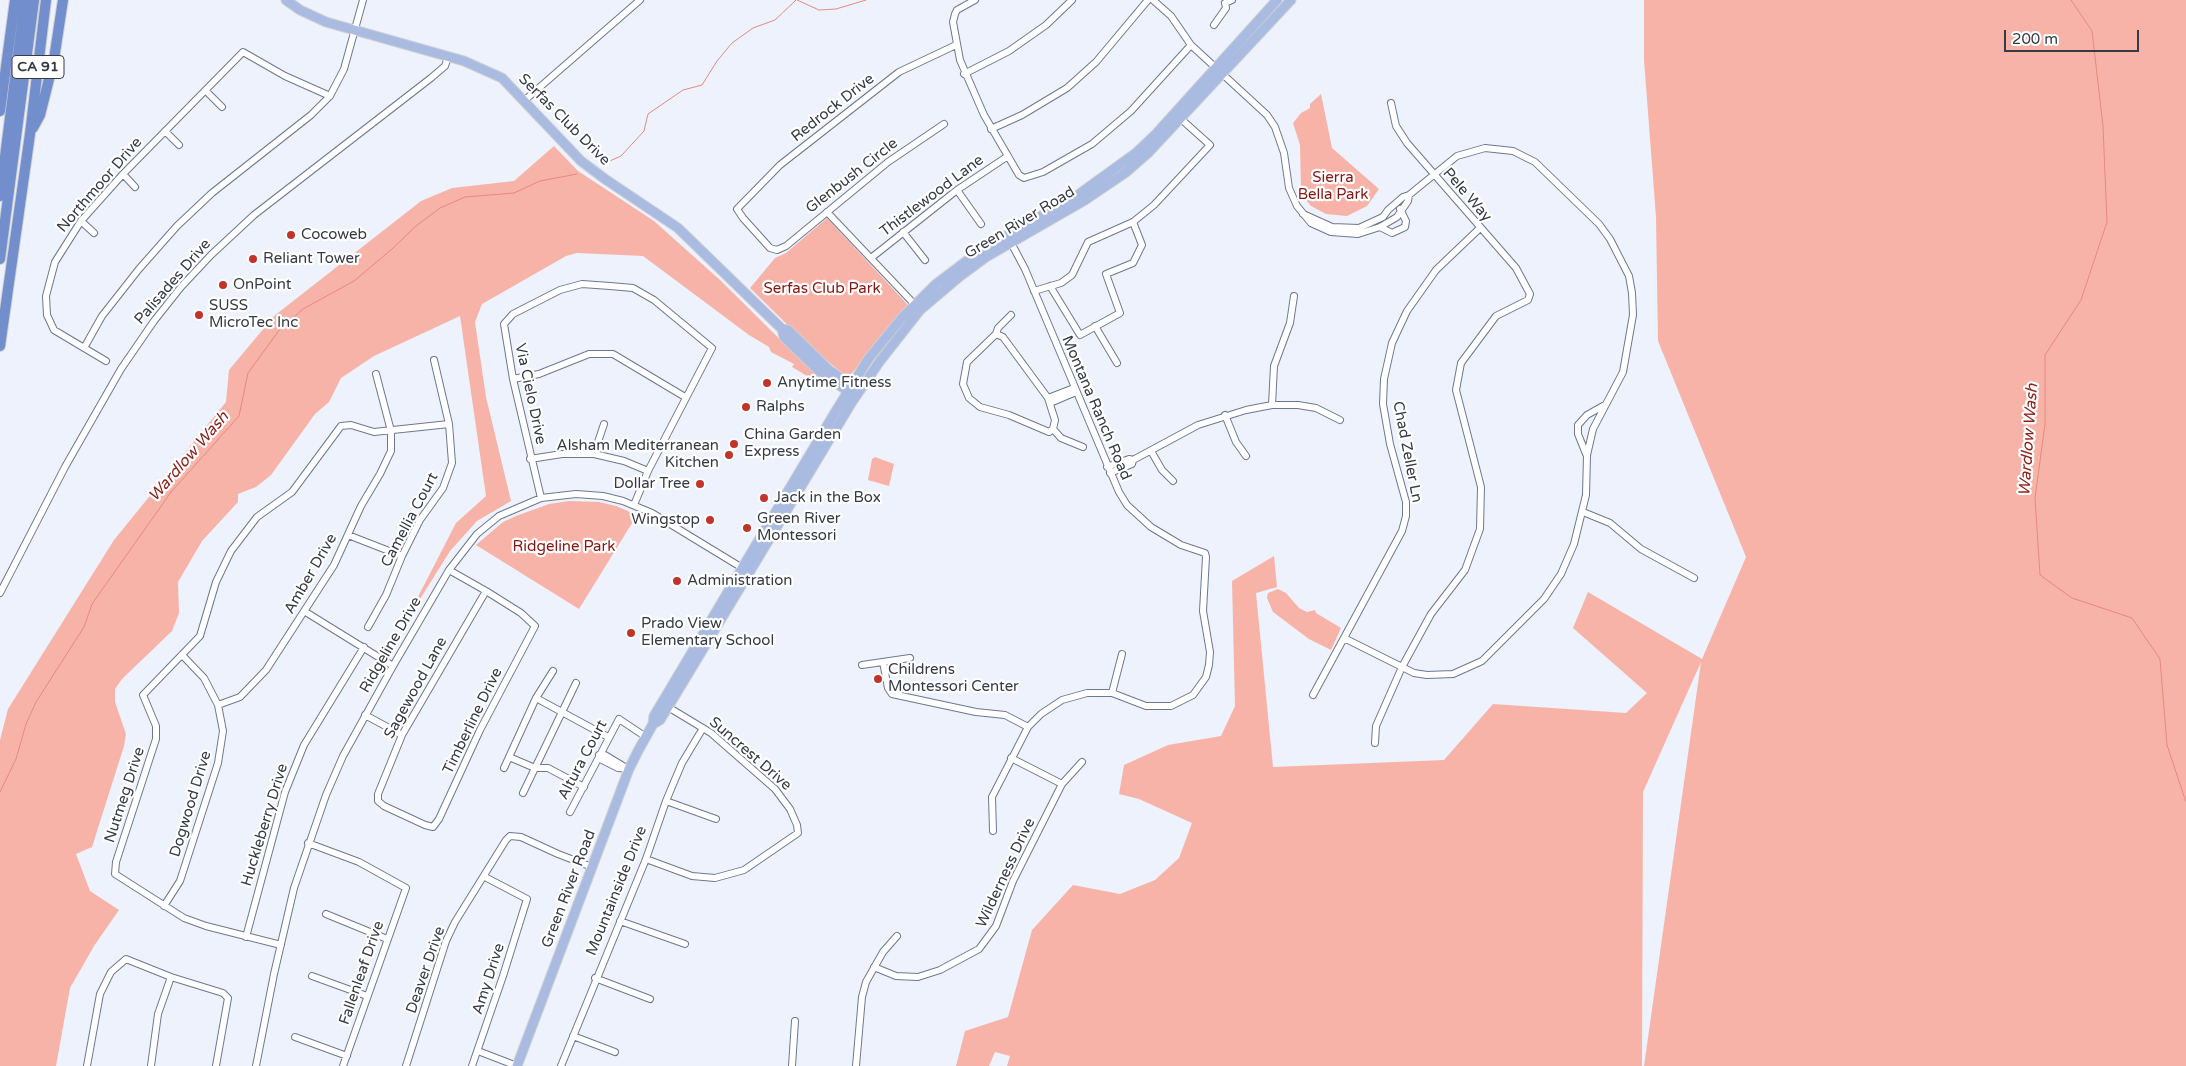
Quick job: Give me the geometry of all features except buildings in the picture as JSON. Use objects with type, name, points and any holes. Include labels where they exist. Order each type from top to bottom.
[{"type":"highway","name":"CA 91","points":[[0,111],[15,0]]},
{"type":"highway","points":[[0,196],[26,0]]},
{"type":"highway","points":[[0,259],[34,0]]},
{"type":"highway","name":"CA 91","points":[[0,346],[30,134],[46,0]]},
{"type":"highway","points":[[30,134],[40,115],[54,59],[63,0]]},
{"type":"main road","name":"Serfas Club Drive","points":[[286,0],[313,17],[489,70],[502,78],[526,100],[581,161],[678,228],[782,329],[788,330],[829,370],[854,391]]},
{"type":"main road","name":"Green River Road","points":[[1009,238],[1085,200],[1125,173],[1181,119],[1276,0]]},
{"type":"main road","points":[[1252,42],[1264,22],[1284,0]]},
{"type":"main road","name":"Green River Road","points":[[517,1066],[629,769],[653,724],[654,716],[704,633],[746,570],[854,391],[896,338],[917,307],[1009,238],[1116,169],[1156,134],[1218,71],[1252,42],[1291,0]]},
{"type":"main road","name":"Green River Road","points":[[653,724],[660,720],[668,708],[746,570]]},
{"type":"main road","points":[[704,633],[707,642]]},
{"type":"main road","points":[[667,693],[668,708]]},
{"type":"street","points":[[84,348],[102,316],[139,269],[177,226],[212,193],[311,116],[330,96],[344,69],[363,0]]},
{"type":"street","points":[[526,100],[640,0]]},
{"type":"street","points":[[975,0],[957,10],[954,14],[953,22],[956,45],[964,74],[991,129],[1020,175],[1024,178],[1043,172],[1092,144],[1131,111],[1191,45]]},
{"type":"street","points":[[964,74],[1009,51],[1046,25],[1072,0]]},
{"type":"street","points":[[991,129],[1022,115],[1067,88],[1096,62],[1148,0]]},
{"type":"street","points":[[1153,0],[1171,16],[1191,45],[1267,115],[1275,126],[1281,139],[1289,188],[1303,214],[1311,223],[1321,229],[1339,234],[1358,234],[1380,227],[1397,217],[1410,195]]},
{"type":"street","points":[[1214,25],[1226,8],[1223,2],[1232,0]]},
{"type":"street","name":"Redrock Drive","points":[[777,250],[770,248],[737,209],[780,165],[899,72],[956,45]]},
{"type":"street","name":"Northmoor Drive","points":[[106,361],[54,330],[47,315],[46,296],[55,262],[81,221],[123,174],[243,52],[285,76],[330,96]]},
{"type":"street","name":"Palisades Drive","points":[[0,593],[64,467],[113,384],[138,343],[181,287],[211,255],[254,215],[440,71],[446,64],[448,57]]},
{"type":"street","points":[[206,90],[222,107]]},
{"type":"street","name":"Pele Way","points":[[1391,104],[1396,126],[1433,174],[1516,268],[1530,294],[1528,300],[1496,316],[1461,363],[1456,390],[1481,487],[1480,529],[1465,570],[1431,614],[1402,667]]},
{"type":"street","points":[[1034,291],[1050,286],[1072,275],[1088,242],[1133,222],[1154,205],[1210,145],[1181,119]]},
{"type":"street","name":"Glenbush Circle","points":[[777,250],[786,246],[888,162],[944,124]]},
{"type":"street","points":[[165,131],[179,145]]},
{"type":"street","points":[[1303,214],[1332,227],[1359,228],[1383,217],[1403,197],[1410,195],[1447,162],[1468,151],[1485,148],[1513,151],[1535,162],[1599,224],[1610,239],[1629,276],[1632,315],[1623,372],[1593,429],[1586,455],[1586,495],[1583,512],[1568,562],[1554,586],[1482,661],[1464,671],[1427,675],[1402,667],[1344,638]]},
{"type":"street","name":"Thistlewood Lane","points":[[871,258],[957,190],[1008,156]]},
{"type":"street","points":[[123,174],[135,187]]},
{"type":"street","points":[[957,190],[981,224]]},
{"type":"street","points":[[1380,227],[1392,233],[1399,232],[1405,227],[1406,221],[1402,210],[1395,206]]},
{"type":"street","points":[[826,212],[917,307]]},
{"type":"street","points":[[81,221],[94,233]]},
{"type":"street","points":[[1050,286],[1080,334],[1120,313],[1106,274],[1133,263],[1142,245],[1133,222]]},
{"type":"street","name":"Chad Zeller Ln","points":[[1313,695],[1402,531],[1406,516],[1406,502],[1390,444],[1383,404],[1384,378],[1392,343],[1407,311],[1436,270],[1480,228]]},
{"type":"street","points":[[903,232],[925,260]]},
{"type":"street","name":"Montana Ranch Road","points":[[1009,238],[1034,291],[1109,470],[1123,498],[1138,517],[1165,537],[1204,552],[1206,557],[1203,611],[1210,652],[1209,665],[1200,687],[1183,702],[1159,708],[1146,706],[1112,693]]},
{"type":"street","name":"Via Cielo Drive","points":[[541,498],[512,379],[504,324],[513,314],[560,290],[582,284],[633,288],[654,300],[712,348],[685,397]]},
{"type":"street","points":[[1272,406],[1274,366],[1290,323],[1294,296]]},
{"type":"street","points":[[996,334],[1003,337],[1049,401],[1055,420],[1053,429],[1049,432],[1009,415],[980,407],[969,398],[963,384],[967,362],[996,334],[998,328],[1011,315]]},
{"type":"street","points":[[1095,326],[1117,363]]},
{"type":"street","points":[[512,379],[539,374],[589,354],[613,354],[685,397],[648,470],[634,505]]},
{"type":"street","name":"Camellia Court","points":[[368,627],[386,595],[402,556],[420,520],[443,488],[452,463],[448,424],[434,360]]},
{"type":"street","points":[[376,374],[391,431]]},
{"type":"street","points":[[1049,401],[1075,390]]},
{"type":"street","points":[[1586,455],[1578,434],[1578,426],[1587,416],[1604,405]]},
{"type":"street","points":[[1109,470],[1132,464],[1133,460],[1198,425],[1225,415],[1272,406],[1316,408],[1340,420]]},
{"type":"street","points":[[1225,415],[1233,437],[1246,456]]},
{"type":"street","points":[[183,656],[200,636],[216,582],[231,551],[257,517],[292,492],[341,426],[351,425],[374,432],[448,424]]},
{"type":"street","points":[[594,454],[604,424]]},
{"type":"street","points":[[1053,429],[1062,438],[1084,447]]},
{"type":"street","name":"Amber Drive","points":[[218,705],[240,697],[266,670],[334,565],[391,451],[391,431]]},
{"type":"street","points":[[1151,451],[1162,470],[1173,481]]},
{"type":"street","points":[[530,459],[562,454],[594,454],[624,461],[648,470]]},
{"type":"street","name":"Ridgeline Drive","points":[[256,1066],[281,945],[308,843],[343,756],[393,666],[463,549],[488,524],[517,507],[541,498],[567,494],[591,494],[634,505],[746,570]]},
{"type":"street","points":[[1583,512],[1610,523],[1641,549],[1694,578]]},
{"type":"street","points":[[348,535],[402,556]]},
{"type":"street","points":[[449,570],[486,591]]},
{"type":"street","name":"Timberline Drive","points":[[378,801],[425,825],[434,827],[480,730],[535,626],[521,613],[486,591]]},
{"type":"street","name":"Sagewood Lane","points":[[378,801],[378,794],[402,735],[486,591]]},
{"type":"street","points":[[304,611],[393,666]]},
{"type":"street","name":"Huckleberry Drive","points":[[246,937],[285,792],[304,746],[364,647]]},
{"type":"street","points":[[992,831],[992,797],[1028,726],[1053,704],[1070,696],[1088,692],[1112,693],[1122,654]]},
{"type":"street","name":"Nutmeg Drive","points":[[164,906],[115,874],[116,862],[156,739],[156,726],[143,695],[183,656]]},
{"type":"street","name":"Dogwood Drive","points":[[164,906],[180,881],[218,763],[223,731],[218,705],[204,678],[183,656]]},
{"type":"street","points":[[862,665],[910,658]]},
{"type":"street","points":[[883,662],[888,688],[892,694],[976,712],[1005,715],[1028,726]]},
{"type":"street","points":[[1375,743],[1376,726],[1402,667]]},
{"type":"street","points":[[504,768],[536,698],[553,671]]},
{"type":"street","points":[[523,793],[576,683]]},
{"type":"street","points":[[536,698],[562,710],[608,737]]},
{"type":"street","name":"Suncrest Drive","points":[[646,859],[692,876],[715,878],[744,870],[798,833],[790,809],[782,797],[718,739],[668,708]]},
{"type":"street","points":[[365,715],[402,735]]},
{"type":"street","name":"Altura Court","points":[[570,812],[598,755],[619,719],[646,736]]},
{"type":"street","name":"Mountainside Drive","points":[[561,1066],[595,978],[646,859],[666,801],[682,763],[703,728]]},
{"type":"street","points":[[598,755],[605,755],[629,769]]},
{"type":"street","points":[[509,757],[535,768],[548,768],[584,786]]},
{"type":"street","points":[[1011,758],[1062,784]]},
{"type":"street","name":"Wilderness Drive","points":[[874,967],[896,976],[918,977],[940,970],[979,949],[996,926],[1013,881],[1062,784],[1082,762]]},
{"type":"street","points":[[666,801],[716,819]]},
{"type":"street","name":"Deaver Drive","points":[[406,1066],[446,942],[455,922],[485,877],[506,840],[510,836],[521,837],[592,867]]},
{"type":"street","name":"Fallenleaf Drive","points":[[308,843],[359,862],[406,888],[343,1066]]},
{"type":"street","name":"Amy Drive","points":[[472,1066],[527,899],[485,877]]},
{"type":"street","points":[[164,906],[184,918],[206,926],[281,945]]},
{"type":"street","points":[[326,914],[387,939]]},
{"type":"street","points":[[620,921],[685,944]]},
{"type":"street","points":[[856,1066],[862,997],[866,982],[874,967],[897,936]]},
{"type":"street","points":[[87,1066],[100,994],[111,972],[126,959],[171,977],[223,993],[228,998],[216,1066]]},
{"type":"street","points":[[312,976],[367,996]]},
{"type":"street","points":[[151,1066],[158,1014],[171,977]]},
{"type":"street","points":[[595,978],[650,999]]},
{"type":"street","points":[[792,1066],[795,1021]]},
{"type":"street","points":[[573,1036],[616,1052]]},
{"type":"street","points":[[296,1037],[346,1056]]},
{"type":"street","points":[[478,1051],[517,1066]]},
{"type":"green space","points":[[1644,0],[2186,0],[2186,1066],[1644,1066],[1701,662],[1643,792],[1642,1066],[1007,1066],[1010,1056],[995,1052],[989,1066],[956,1066],[965,1031],[1008,1017],[1032,930],[1073,885],[1120,894],[1155,880],[1179,858],[1192,823],[1139,799],[1119,794],[1124,765],[1168,745],[1221,736],[1235,706],[1232,581],[1274,556],[1277,587],[1256,593],[1273,767],[1444,760],[1493,704],[1626,713],[1647,693],[1573,628],[1588,592],[1702,659],[1746,557],[1658,341],[1656,217],[1644,60]]},
{"type":"green space","name":"Sierra Bella Park","points":[[1321,94],[1332,148],[1379,189],[1367,206],[1347,216],[1326,214],[1311,206],[1303,197],[1301,189],[1300,145],[1293,123],[1301,113],[1310,108],[1310,104]]},
{"type":"green space","points":[[554,146],[578,171],[654,221],[720,280],[818,377],[816,380],[812,379],[792,367],[794,364],[771,352],[769,347],[749,335],[643,256],[577,253],[566,256],[482,304],[475,322],[486,397],[511,501],[477,521],[450,551],[402,628],[456,523],[486,496],[460,316],[374,356],[341,378],[329,402],[315,414],[271,475],[256,487],[238,494],[238,502],[202,541],[178,582],[179,613],[172,631],[122,679],[115,689],[115,702],[126,734],[124,746],[92,847],[76,854],[90,891],[119,910],[94,946],[70,988],[56,1066],[0,1066],[0,740],[8,709],[114,540],[226,402],[229,370],[274,316],[421,201],[452,188],[514,181]]},
{"type":"green space","name":"Serfas Club Park","points":[[827,218],[908,305],[848,378],[807,344],[750,288],[775,258],[786,253]]},
{"type":"green space","points":[[875,457],[894,464],[889,486],[868,480],[872,459]]},
{"type":"green space","name":"Ridgeline Park","points":[[569,501],[599,502],[616,506],[637,515],[579,609],[476,545],[503,522],[549,504]]},
{"type":"green space","points":[[1278,589],[1286,593],[1299,608],[1307,612],[1315,610],[1316,613],[1341,628],[1331,650],[1309,639],[1273,612],[1267,598],[1268,593]]},
{"type":"waterway","name":"Wardlow Wash","points":[[603,164],[621,156],[644,131],[648,114],[683,90],[702,85],[717,61],[732,43],[753,28],[775,20],[796,0]]},
{"type":"waterway","name":"Wardlow Wash","points":[[797,0],[819,10],[836,9],[866,0]]},
{"type":"waterway","name":"Wardlow Wash","points":[[2071,0],[2092,31],[2103,126],[2107,222],[2081,300],[2045,355],[2045,424],[2035,498],[2040,575],[2072,598],[2132,618],[2160,659],[2167,745],[2186,802]]},
{"type":"waterway","name":"Wardlow Wash","points":[[0,792],[16,759],[26,724],[36,702],[84,627],[92,604],[171,492],[239,416],[248,373],[280,329],[303,309],[354,281],[416,226],[440,208],[465,197],[514,193],[540,181],[577,174]]},
{"type":"place","name":"Cocoweb","points":[[291,235]]},
{"type":"place","name":"Reliant Tower","points":[[253,259]]},
{"type":"place","name":"OnPoint","points":[[223,285]]},
{"type":"place","name":"SUSS MicroTec Inc","points":[[199,315]]},
{"type":"place","name":"Anytime Fitness","points":[[767,383]]},
{"type":"place","name":"Ralphs","points":[[746,407]]},
{"type":"place","name":"China Garden Express","points":[[734,444]]},
{"type":"place","name":"Alsham Mediterranean Kitchen","points":[[729,455]]},
{"type":"place","name":"Dollar Tree","points":[[700,484]]},
{"type":"place","name":"Jack in the Box","points":[[764,498]]},
{"type":"place","name":"Wingstop","points":[[710,520]]},
{"type":"place","name":"Green River Montessori","points":[[747,528]]},
{"type":"place","name":"Administration","points":[[677,581]]},
{"type":"place","name":"Prado View Elementary School","points":[[631,633]]},
{"type":"place","name":"Childrens Montessori Center","points":[[878,679]]}]
